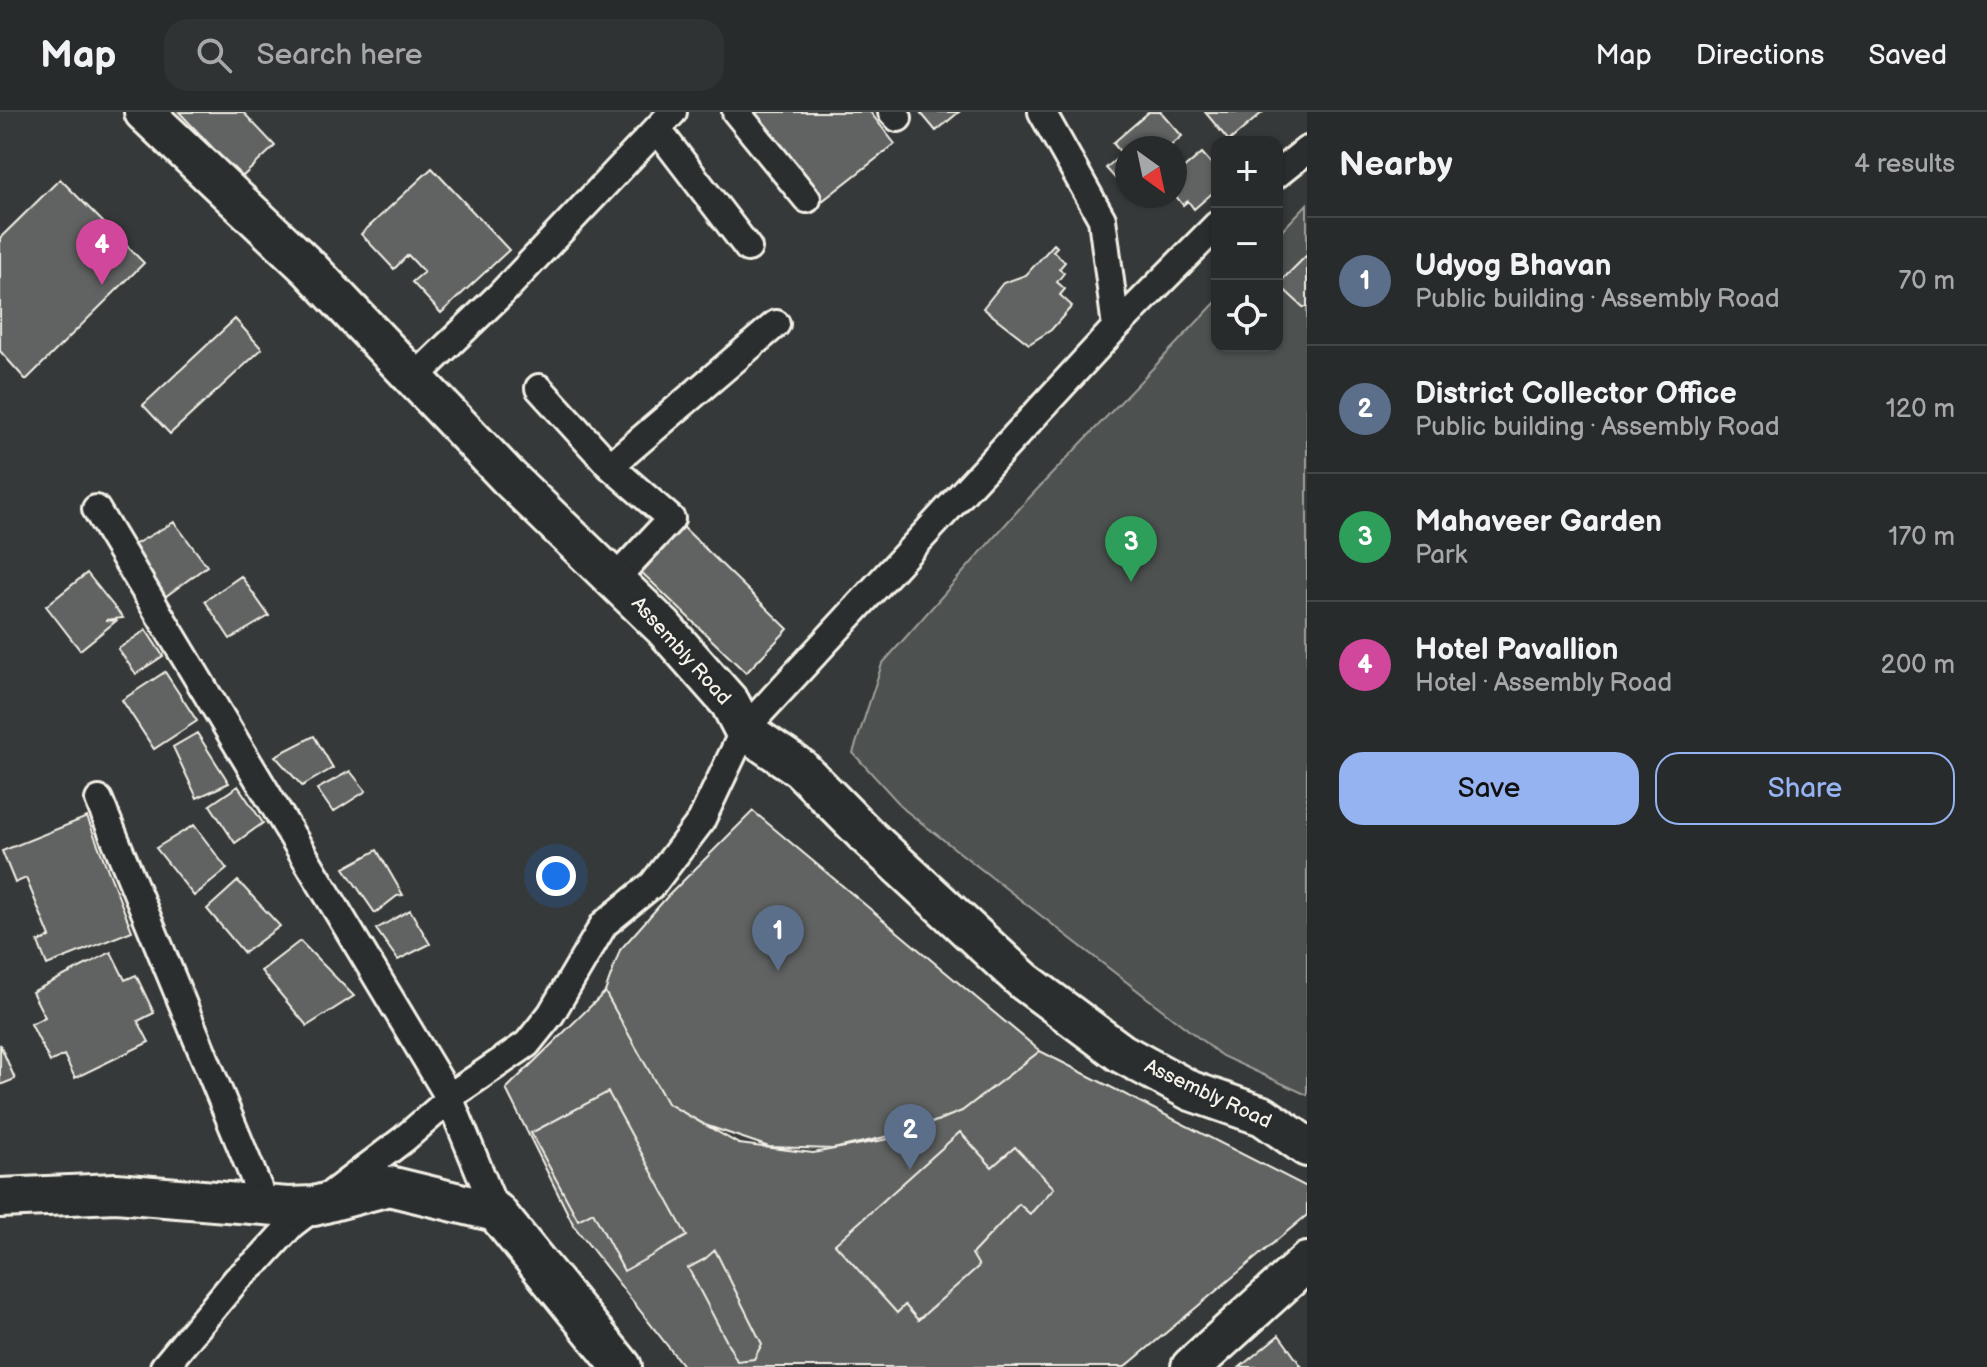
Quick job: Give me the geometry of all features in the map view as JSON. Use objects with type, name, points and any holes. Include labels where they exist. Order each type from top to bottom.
[{"type":"street","name":"Assembly Road","points":[[144,112],[310,269],[509,478],[663,627],[730,703],[744,730],[800,768],[866,835],[1024,981],[1109,1044],[1191,1091],[1263,1116],[1307,1147]]},
{"type":"street","points":[[736,112],[807,199]]},
{"type":"street","points":[[1042,112],[1102,219],[1116,327]]},
{"type":"street","points":[[414,378],[502,293],[665,121],[748,248]]},
{"type":"street","points":[[1283,169],[1307,150]]},
{"type":"street","points":[[164,1367],[237,1279],[292,1224],[404,1139],[449,1097],[527,1044],[551,1014],[604,924],[653,884],[701,821],[744,730],[1116,327],[1211,231]]},
{"type":"street","points":[[610,466],[776,324]]},
{"type":"street","points":[[539,388],[610,466],[671,519],[615,579]]},
{"type":"street","points":[[96,509],[449,1097],[496,1212],[622,1367]]},
{"type":"street","points":[[99,800],[266,1207]]},
{"type":"street","points":[[0,1198],[116,1193],[266,1207],[314,1206],[389,1186],[496,1212]]},
{"type":"street","points":[[1191,1367],[1306,1262]]},
{"type":"shaded area","points":[[1307,204],[1307,1095],[1222,1056],[905,810],[853,753],[882,664],[1027,500],[1211,307],[1211,352],[1283,352],[1283,230]]},
{"type":"building","points":[[179,112],[243,112],[275,146],[241,178]]},
{"type":"building","points":[[744,112],[870,112],[895,144],[817,205]]},
{"type":"building","points":[[920,112],[959,112],[936,131]]},
{"type":"building","points":[[1149,112],[1161,112],[1182,136],[1121,136]]},
{"type":"building","points":[[1205,112],[1263,112],[1235,136],[1225,136]]},
{"type":"building","points":[[1202,153],[1211,163],[1211,194],[1194,209],[1187,202],[1187,166]]},
{"type":"building","points":[[1115,160],[1115,178],[1106,168]]},
{"type":"building","points":[[432,168],[509,250],[441,313],[412,282],[424,272],[408,255],[394,269],[361,234]]},
{"type":"building","points":[[60,179],[144,263],[26,380],[0,351],[0,238]]},
{"type":"building","points":[[1054,244],[1057,247],[1053,251],[1065,262],[1059,269],[1064,273],[1057,282],[1065,289],[1060,295],[1072,306],[1051,330],[1029,344],[983,308],[1003,283],[1026,275]]},
{"type":"building","points":[[1307,255],[1307,307],[1303,307],[1283,289],[1283,279]]},
{"type":"building","points":[[235,319],[262,349],[170,434],[143,405]]},
{"type":"building","points":[[174,522],[207,566],[162,599],[130,547]]},
{"type":"building","points":[[678,522],[788,629],[746,673],[635,566]]},
{"type":"building","points":[[87,573],[123,618],[106,620],[116,621],[80,650],[46,606]]},
{"type":"building","points":[[241,576],[269,616],[230,639],[205,601]]},
{"type":"building","points":[[146,630],[163,656],[136,674],[118,649]]},
{"type":"building","points":[[165,672],[197,721],[154,749],[122,700]]},
{"type":"building","points":[[197,733],[229,783],[197,798],[173,747]]},
{"type":"building","points":[[314,736],[333,768],[302,786],[275,756]]},
{"type":"building","points":[[350,771],[366,791],[333,812],[317,789]]},
{"type":"building","points":[[238,786],[263,823],[235,843],[210,805]]},
{"type":"building","points":[[753,811],[1040,1051],[962,1111],[911,1131],[833,1149],[769,1147],[705,1125],[667,1103],[605,992],[620,950],[667,897]]},
{"type":"building","points":[[87,817],[132,931],[47,965],[38,942],[50,937],[26,878],[15,883],[2,851]]},
{"type":"building","points":[[194,825],[227,869],[194,896],[156,848]]},
{"type":"building","points":[[377,850],[403,895],[397,896],[375,913],[344,868]]},
{"type":"building","points":[[238,881],[280,926],[244,953],[207,909]]},
{"type":"building","points":[[410,910],[430,944],[398,960],[376,929]]},
{"type":"building","points":[[300,941],[354,996],[307,1026],[261,971]]},
{"type":"building","points":[[111,952],[125,980],[136,975],[154,1013],[138,1021],[149,1042],[75,1078],[64,1055],[50,1062],[31,1024],[45,1017],[32,992]]},
{"type":"building","points":[[605,992],[667,1103],[739,1144],[813,1153],[894,1138],[962,1111],[1040,1051],[1307,1187],[1307,1215],[1125,1367],[684,1367],[574,1226],[506,1089]]},
{"type":"building","points":[[0,1044],[15,1079],[0,1085]]},
{"type":"building","points":[[608,1092],[687,1236],[624,1271],[593,1212],[578,1220],[531,1133]]},
{"type":"building","points":[[960,1132],[992,1167],[1015,1147],[1054,1188],[1030,1214],[1019,1204],[972,1254],[979,1266],[918,1320],[905,1305],[897,1313],[835,1244]]},
{"type":"building","points":[[715,1250],[762,1344],[754,1359],[737,1361],[688,1268]]},
{"type":"building","points":[[1279,1335],[1302,1367],[1240,1367]]},
{"type":"place","name":"Hotel Pavallion","points":[[102,285]]},
{"type":"place","name":"Mahaveer Garden","points":[[1131,582]]},
{"type":"place","name":"Udyog Bhavan","points":[[778,971]]},
{"type":"place","name":"District Collector Office","points":[[910,1170]]}]
